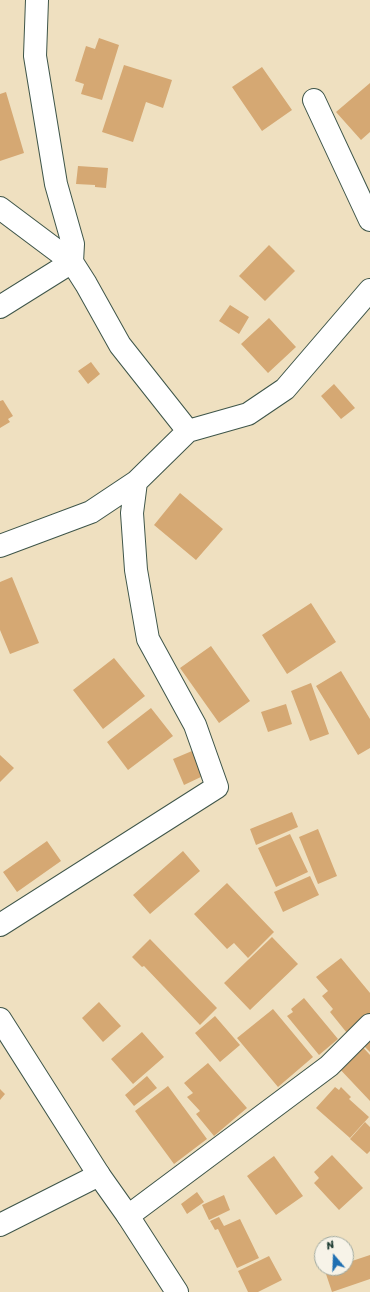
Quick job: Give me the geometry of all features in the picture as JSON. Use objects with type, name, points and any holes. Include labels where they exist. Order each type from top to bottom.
[{"type":"main road","points":[[37,0],[35,56],[56,184],[73,244],[72,262]]},
{"type":"main road","points":[[314,100],[370,220]]},
{"type":"main road","points":[[0,208],[72,262],[120,345],[188,431]]},
{"type":"main road","points":[[0,308],[72,262]]},
{"type":"main road","points":[[0,546],[91,512],[136,482],[188,431],[248,414],[285,389],[370,290]]},
{"type":"main road","points":[[0,925],[217,787],[195,725],[148,639],[136,570],[132,513],[136,482]]},
{"type":"main road","points":[[0,1019],[99,1175],[128,1216],[177,1292]]},
{"type":"main road","points":[[128,1216],[329,1066],[370,1024]]},
{"type":"main road","points":[[0,1226],[99,1175]]},
{"type":"building","points":[[99,38],[119,45],[102,100],[81,94],[84,84],[75,81],[86,46],[95,49]]},
{"type":"building","points":[[124,65],[172,80],[163,108],[146,102],[133,142],[102,132]]},
{"type":"building","points":[[262,67],[292,110],[262,131],[232,87]]},
{"type":"building","points":[[370,83],[370,132],[361,140],[336,112]]},
{"type":"building","points":[[6,92],[24,153],[0,161],[0,94]]},
{"type":"building","points":[[78,166],[108,168],[106,188],[95,187],[95,185],[76,184]]},
{"type":"building","points":[[269,245],[295,271],[265,301],[239,276]]},
{"type":"building","points":[[230,305],[249,317],[239,334],[219,321]]},
{"type":"building","points":[[269,318],[296,347],[268,373],[241,344]]},
{"type":"building","points":[[91,362],[100,374],[88,384],[78,371]]},
{"type":"building","points":[[334,384],[355,408],[341,419],[321,396]]},
{"type":"building","points":[[3,400],[13,416],[8,419],[10,422],[0,428],[0,401]]},
{"type":"building","points":[[180,493],[223,529],[196,560],[154,525]]},
{"type":"building","points":[[12,577],[39,643],[10,654],[0,630],[0,582]]},
{"type":"building","points":[[311,603],[336,642],[287,674],[262,635]]},
{"type":"building","points":[[211,646],[250,701],[219,723],[180,668]]},
{"type":"building","points":[[114,658],[145,696],[103,729],[73,690]]},
{"type":"building","points":[[341,671],[370,719],[370,748],[358,755],[316,686]]},
{"type":"building","points":[[311,683],[329,734],[310,741],[291,691]]},
{"type":"building","points":[[286,704],[292,724],[268,732],[261,712]]},
{"type":"building","points":[[151,708],[173,736],[128,770],[107,742]]},
{"type":"building","points":[[192,751],[203,776],[184,785],[173,759]]},
{"type":"building","points":[[0,755],[14,768],[0,782]]},
{"type":"building","points":[[292,812],[298,827],[256,845],[250,829]]},
{"type":"building","points":[[318,829],[337,876],[318,884],[299,837]]},
{"type":"building","points":[[290,834],[308,872],[276,887],[258,848]]},
{"type":"building","points":[[47,841],[61,861],[17,892],[3,872]]},
{"type":"building","points":[[183,851],[200,871],[150,914],[133,895]]},
{"type":"building","points":[[310,876],[319,895],[283,912],[274,892]]},
{"type":"building","points":[[227,883],[274,932],[248,958],[234,943],[227,949],[194,914]]},
{"type":"building","points":[[272,937],[298,964],[250,1010],[224,983]]},
{"type":"building","points":[[150,939],[217,1008],[200,1025],[144,966],[142,967],[132,957]]},
{"type":"building","points":[[341,958],[370,993],[370,1014],[347,1033],[330,1012],[333,1009],[322,996],[328,991],[316,977]]},
{"type":"building","points":[[304,998],[338,1039],[319,1055],[287,1016],[293,1012],[291,1009]]},
{"type":"building","points":[[99,1002],[121,1026],[103,1042],[82,1018]]},
{"type":"building","points":[[273,1009],[313,1057],[278,1087],[237,1038]]},
{"type":"building","points":[[215,1016],[240,1045],[220,1062],[195,1033]]},
{"type":"building","points":[[142,1032],[164,1057],[133,1084],[111,1059]]},
{"type":"building","points":[[370,1039],[370,1052],[363,1045]]},
{"type":"building","points":[[360,1044],[370,1055],[370,1101],[336,1065]]},
{"type":"building","points":[[208,1063],[247,1108],[214,1136],[196,1114],[200,1111],[187,1097],[193,1093],[184,1083]]},
{"type":"building","points":[[147,1076],[157,1088],[134,1106],[125,1095]]},
{"type":"building","points":[[168,1086],[207,1139],[174,1164],[135,1111]]},
{"type":"building","points":[[335,1087],[339,1090],[341,1087],[351,1097],[349,1099],[369,1117],[350,1138],[316,1108]]},
{"type":"building","points":[[0,1089],[5,1094],[0,1100]]},
{"type":"building","points":[[365,1122],[370,1127],[370,1151],[367,1154],[350,1139]]},
{"type":"building","points":[[332,1155],[363,1188],[339,1210],[314,1183],[319,1178],[314,1172]]},
{"type":"building","points":[[274,1156],[303,1196],[276,1215],[247,1176]]},
{"type":"building","points":[[197,1192],[204,1202],[187,1214],[181,1204]]},
{"type":"building","points":[[224,1195],[230,1210],[209,1220],[202,1205]]},
{"type":"building","points":[[219,1217],[224,1226],[240,1219],[259,1258],[237,1268],[218,1229],[215,1230],[210,1221]]},
{"type":"building","points":[[370,1255],[370,1279],[332,1292],[327,1276],[354,1276],[354,1260]]},
{"type":"building","points":[[269,1256],[282,1280],[258,1292],[248,1292],[238,1271]]}]
